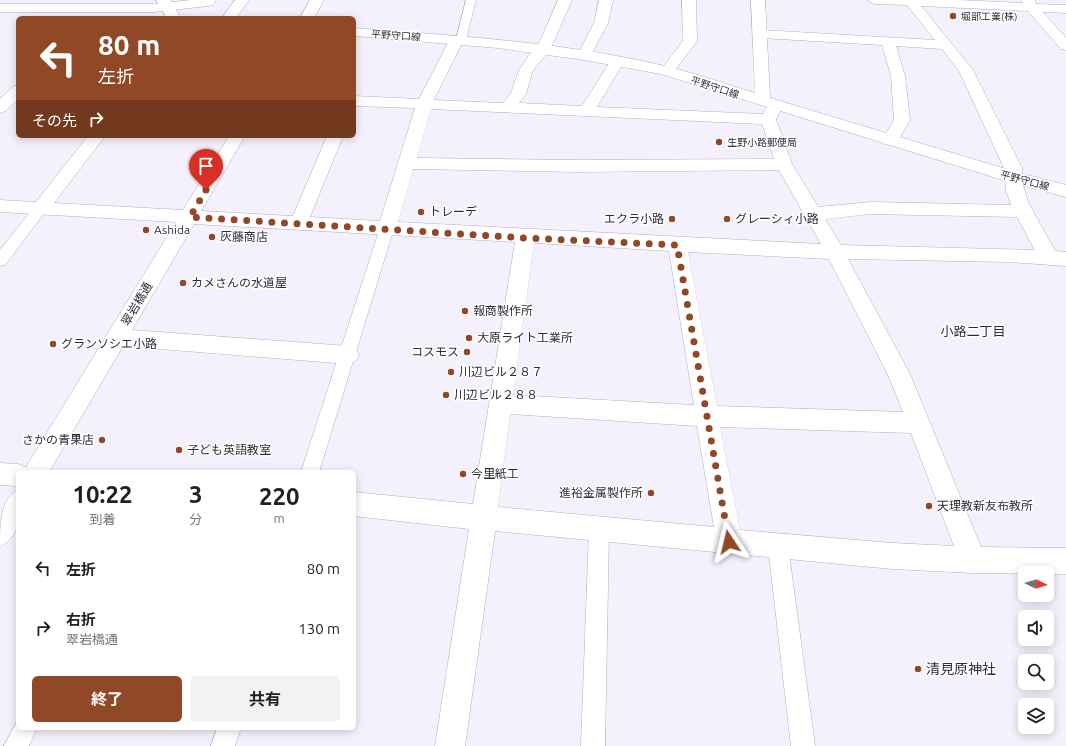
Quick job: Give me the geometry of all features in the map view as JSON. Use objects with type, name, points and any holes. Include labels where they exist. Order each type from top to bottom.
[{"type":"street","points":[[0,4],[5,0]]},
{"type":"street","points":[[59,8],[72,0]]},
{"type":"street","points":[[0,8],[59,8],[94,14],[137,13],[165,3],[208,2],[209,0]]},
{"type":"street","points":[[230,16],[242,0]]},
{"type":"street","points":[[307,16],[317,0]]},
{"type":"street","points":[[507,108],[518,94],[526,70],[535,57],[543,50],[565,0]]},
{"type":"street","points":[[584,56],[601,23],[606,0]]},
{"type":"street","points":[[667,71],[690,41],[689,0]]},
{"type":"street","points":[[758,0],[769,109],[784,164],[835,252],[899,374],[973,560]]},
{"type":"street","points":[[874,0],[1029,4],[1066,9]]},
{"type":"street","points":[[911,2],[966,70],[1013,168],[1012,177],[1023,212],[1058,258]]},
{"type":"street","points":[[165,3],[173,16]]},
{"type":"street","points":[[1029,4],[1066,46]]},
{"type":"street","name":"平野守口線","points":[[356,32],[459,40],[543,50],[667,71],[769,109],[890,140],[1012,177],[1066,191]]},
{"type":"street","points":[[761,34],[945,45]]},
{"type":"street","points":[[386,228],[424,105],[459,40]]},
{"type":"street","points":[[888,42],[898,76],[902,120],[890,140]]},
{"type":"street","points":[[586,112],[617,62]]},
{"type":"street","points":[[0,108],[16,92]]},
{"type":"street","points":[[356,101],[586,112],[769,109]]},
{"type":"street","points":[[40,209],[95,138]]},
{"type":"street","name":"翠岩橋通","points":[[37,470],[190,217],[236,138]]},
{"type":"street","points":[[299,223],[334,138]]},
{"type":"street","points":[[406,163],[578,166],[784,164]]},
{"type":"street","points":[[0,206],[386,228],[525,238],[835,252],[1009,255],[1058,258]]},
{"type":"street","points":[[813,214],[871,208],[1023,212]]},
{"type":"street","points":[[450,746],[485,518],[500,404],[525,238]]},
{"type":"street","points":[[677,245],[729,542]]},
{"type":"street","points":[[117,337],[348,355]]},
{"type":"street","points":[[500,404],[707,416],[919,423]]},
{"type":"street","points":[[0,474],[16,476]]},
{"type":"street","points":[[356,504],[599,530],[892,556],[973,560],[1066,560]]},
{"type":"street","points":[[0,533],[16,505]]},
{"type":"lane","points":[[459,40],[471,0]]},
{"type":"lane","points":[[0,261],[40,209]]},
{"type":"lane","points":[[311,470],[348,355],[386,228]]},
{"type":"lane","points":[[593,746],[599,530]]},
{"type":"lane","points":[[778,546],[803,746]]},
{"type":"lane","points":[[16,746],[24,730]]},
{"type":"lane","points":[[223,746],[228,730]]},
{"type":"place","name":"堀部工業(株)","points":[[953,16]]},
{"type":"place","name":"生野小路郵便局","points":[[719,142]]},
{"type":"place","name":"トレーデ","points":[[421,212]]},
{"type":"place","name":"エクラ小路","points":[[672,219]]},
{"type":"place","name":"グレーシィ小路","points":[[727,219]]},
{"type":"place","name":"Ashida","points":[[146,230]]},
{"type":"place","name":"灰藤商店","points":[[212,237]]},
{"type":"place","name":"カメさんの水道屋","points":[[183,283]]},
{"type":"place","name":"報商製作所","points":[[465,311]]},
{"type":"place","name":"大原ライト工業所","points":[[469,338]]},
{"type":"place","name":"グランソシエ小路","points":[[53,344]]},
{"type":"place","name":"コスモス","points":[[467,352]]},
{"type":"place","name":"川辺ビル２８７","points":[[451,372]]},
{"type":"place","name":"川辺ビル２８８","points":[[446,395]]},
{"type":"place","name":"さかの青果店","points":[[102,440]]},
{"type":"place","name":"子ども英語教室","points":[[179,450]]},
{"type":"place","name":"今里紙工","points":[[463,474]]},
{"type":"place","name":"進裕金属製作所","points":[[651,493]]},
{"type":"place","name":"天理教新友布教所","points":[[929,506]]},
{"type":"place","name":"清見原神社","points":[[918,669]]},
{"type":"district","name":"小路二丁目","points":[[973,331]]},
{"type":"route","points":[[206,190],[190,217],[386,228],[525,238],[677,245],[729,542]]}]
